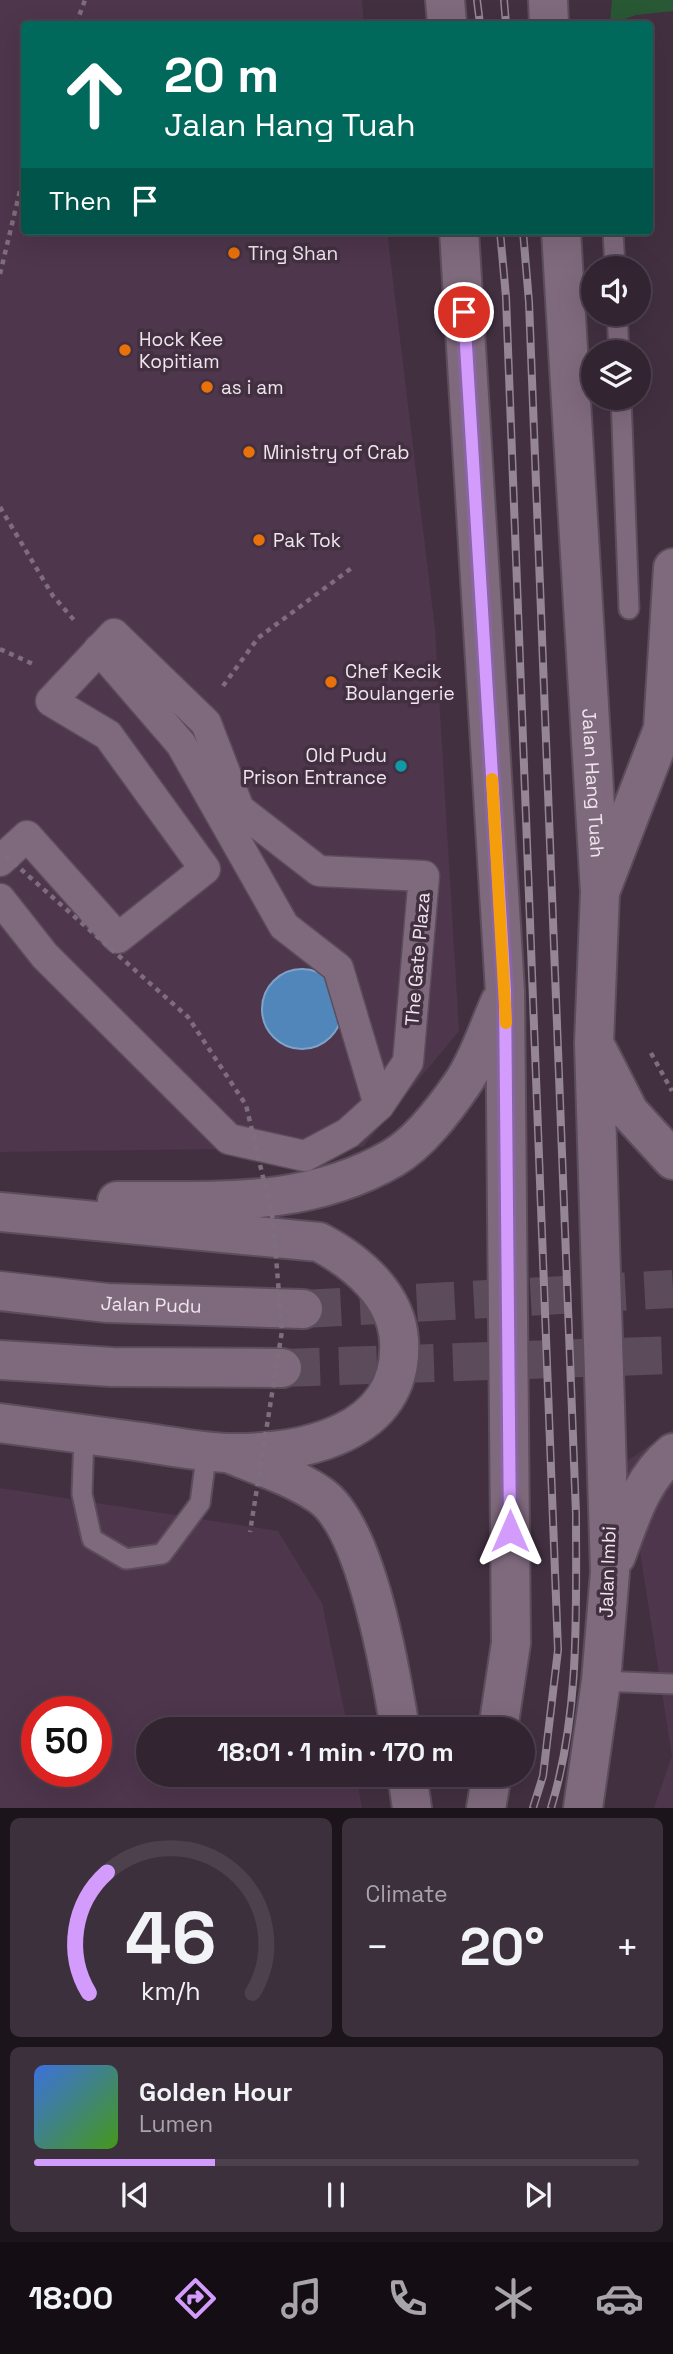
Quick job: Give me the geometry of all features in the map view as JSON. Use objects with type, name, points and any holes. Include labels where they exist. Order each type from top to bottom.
[{"type":"main road","points":[[445,0],[447,21]]},
{"type":"main road","points":[[548,0],[549,21]]},
{"type":"main road","points":[[459,235],[505,991],[511,1643],[500,1717]]},
{"type":"main road","name":"Jalan Hang Tuah","points":[[561,235],[600,892],[594,1043],[604,1335]]},
{"type":"main road","points":[[600,892],[663,729],[673,568]]},
{"type":"main road","points":[[0,1212],[54,1202],[273,1199],[334,1185],[395,1157],[426,1129],[463,1082],[505,991]]},
{"type":"main road","points":[[594,1043],[629,1112],[673,1160]]},
{"type":"main road","points":[[0,1212],[318,1242],[343,1255],[364,1273],[398,1321],[400,1355],[392,1388],[372,1413],[346,1434],[309,1446],[217,1451],[0,1423]]},
{"type":"main road","name":"Jalan Pudu","points":[[0,1291],[107,1303],[303,1309]]},
{"type":"main road","name":"Jalan Imbi","points":[[583,1808],[601,1681],[610,1572],[604,1335]]},
{"type":"main road","points":[[0,1360],[112,1367],[282,1368]]},
{"type":"main road","points":[[217,1451],[322,1496],[344,1521],[371,1589],[388,1659],[398,1717]]},
{"type":"main road","points":[[610,1572],[640,1494],[659,1464],[673,1452]]},
{"type":"main road","points":[[409,1787],[412,1808]]},
{"type":"main road","points":[[486,1808],[490,1787]]},
{"type":"street","name":"The Gate Plaza","points":[[0,899],[46,956],[229,1139],[305,1156],[348,1133],[379,1105],[408,1062],[424,876],[319,871],[239,809],[206,723],[201,717],[114,634],[99,649]]},
{"type":"street","points":[[3,858],[27,836],[118,938],[205,869],[108,735],[51,701],[99,649],[181,744],[284,926],[338,968],[379,1105]]},
{"type":"street","points":[[219,845],[252,869]]},
{"type":"lane","points":[[613,235],[614,256]]},
{"type":"lane","points":[[621,410],[629,609]]},
{"type":"lane","points":[[84,1434],[82,1494],[92,1539],[126,1559],[162,1554],[200,1503],[217,1451]]},
{"type":"lane","points":[[601,1681],[673,1684]]},
{"type":"path","points":[[77,21],[85,0]]},
{"type":"path","points":[[0,274],[21,186]]},
{"type":"path","points":[[0,506],[53,596],[99,649]]},
{"type":"path","points":[[201,717],[258,638],[353,567]]},
{"type":"path","points":[[3,858],[188,1017],[246,1105],[273,1220],[282,1331],[250,1532]]},
{"type":"path","points":[[646,1044],[673,1093]]},
{"type":"shaded area","points":[[0,0],[362,0],[364,21],[21,21],[21,235],[387,235],[435,629],[459,1031],[363,1147],[0,1152]]},
{"type":"shaded area","points":[[673,1429],[673,1808],[654,1808],[672,1756],[626,1462]]},
{"type":"shaded area","points":[[0,1488],[278,1531],[322,1603],[346,1717],[136,1717],[136,1787],[358,1787],[362,1808],[0,1808]]},
{"type":"green space","points":[[612,0],[673,0],[673,11],[610,21]]},
{"type":"water","points":[[302,969],[317,972],[330,981],[339,994],[342,1009],[339,1024],[330,1037],[317,1046],[302,1049],[287,1046],[274,1037],[265,1024],[262,1009],[265,994],[274,981],[287,972]]},
{"type":"tunnel","points":[[303,1309],[673,1289]]},
{"type":"tunnel","points":[[282,1368],[673,1355]]},
{"type":"railway","points":[[477,0],[480,21]]},
{"type":"railway","points":[[504,0],[506,21]]},
{"type":"railway","points":[[500,235],[506,297],[558,1650],[543,1776],[533,1808]]},
{"type":"railway","points":[[523,235],[529,302],[576,1514],[576,1625],[572,1699],[551,1808]]},
{"type":"slow traffic","points":[[492,779],[506,1023]]},
{"type":"place","name":"Ting Shan","points":[[234,253]]},
{"type":"place","name":"Hock Kee Kopitiam","points":[[125,350]]},
{"type":"place","name":"as i am","points":[[207,387]]},
{"type":"place","name":"Ministry of Crab","points":[[249,452]]},
{"type":"place","name":"Pak Tok","points":[[259,540]]},
{"type":"place","name":"Chef Kecik Boulangerie","points":[[331,682]]},
{"type":"place","name":"Old Pudu Prison Entrance","points":[[401,766]]},
{"type":"route","points":[[464,312],[505,991],[510,1531]]}]
